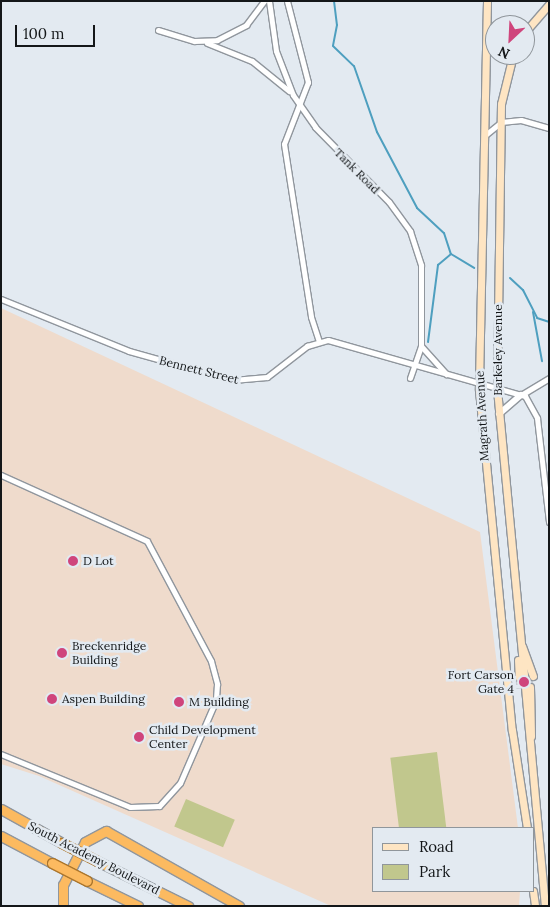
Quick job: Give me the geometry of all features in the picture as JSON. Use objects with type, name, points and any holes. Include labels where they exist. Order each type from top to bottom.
[{"type":"highway","name":"South Academy Boulevard","points":[[1,809],[62,843],[188,906]]},
{"type":"highway","points":[[63,906],[62,885],[85,842],[106,831],[240,906]]},
{"type":"highway","name":"South Academy Boulevard","points":[[1,836],[138,906]]},
{"type":"highway","points":[[158,891],[197,906]]},
{"type":"main road","name":"Magrath Avenue","points":[[487,1],[479,385],[511,722],[527,827]]},
{"type":"main road","points":[[535,20],[549,4]]},
{"type":"main road","name":"Barkeley Avenue","points":[[510,65],[503,89],[501,122],[497,389],[526,677],[522,645]]},
{"type":"main road","points":[[530,742],[534,728],[527,687],[530,742],[545,906]]},
{"type":"main road","points":[[533,892],[535,906]]},
{"type":"street","points":[[202,42],[240,30],[264,1]]},
{"type":"street","name":"Tank Road","points":[[269,1],[276,51],[292,95],[410,232],[421,265],[421,346],[410,378]]},
{"type":"street","points":[[287,1],[308,82],[284,144],[311,317],[319,341],[337,342],[450,377],[521,395],[530,400],[537,418],[549,522]]},
{"type":"street","points":[[158,30],[202,42],[252,61],[292,95]]},
{"type":"street","points":[[484,137],[501,122],[521,120],[549,128]]},
{"type":"street","name":"Bennett Street","points":[[1,299],[129,351],[237,381],[267,376],[319,341]]},
{"type":"street","points":[[421,346],[450,377]]},
{"type":"street","points":[[499,414],[521,395],[549,378]]},
{"type":"street","points":[[1,475],[147,541],[212,661],[217,684],[216,700],[180,783],[159,806],[130,807],[1,754]]},
{"type":"shaded area","points":[[1,308],[480,532],[518,827],[372,827],[372,892],[520,892],[519,906],[331,906],[39,776],[1,764]]},
{"type":"green space","points":[[437,752],[446,827],[399,827],[390,758]]},
{"type":"green space","points":[[186,799],[235,820],[223,847],[174,827]]},
{"type":"waterway","points":[[334,1],[337,25],[333,46],[354,66],[377,132],[417,208],[444,233],[451,254],[474,268]]},
{"type":"waterway","points":[[428,342],[438,265],[451,254]]},
{"type":"waterway","points":[[510,278],[523,290],[537,318],[549,322]]},
{"type":"waterway","points":[[533,312],[542,361]]},
{"type":"tunnel","points":[[529,676],[530,687]]},
{"type":"tunnel","points":[[519,677],[520,688]]},
{"type":"place","name":"D Lot","points":[[73,561]]},
{"type":"place","name":"Breckenridge Building","points":[[62,653]]},
{"type":"place","name":"Fort Carson Gate 4","points":[[524,682]]},
{"type":"place","name":"Aspen Building","points":[[52,699]]},
{"type":"place","name":"M Building","points":[[179,702]]},
{"type":"place","name":"Child Development Center","points":[[139,737]]}]
